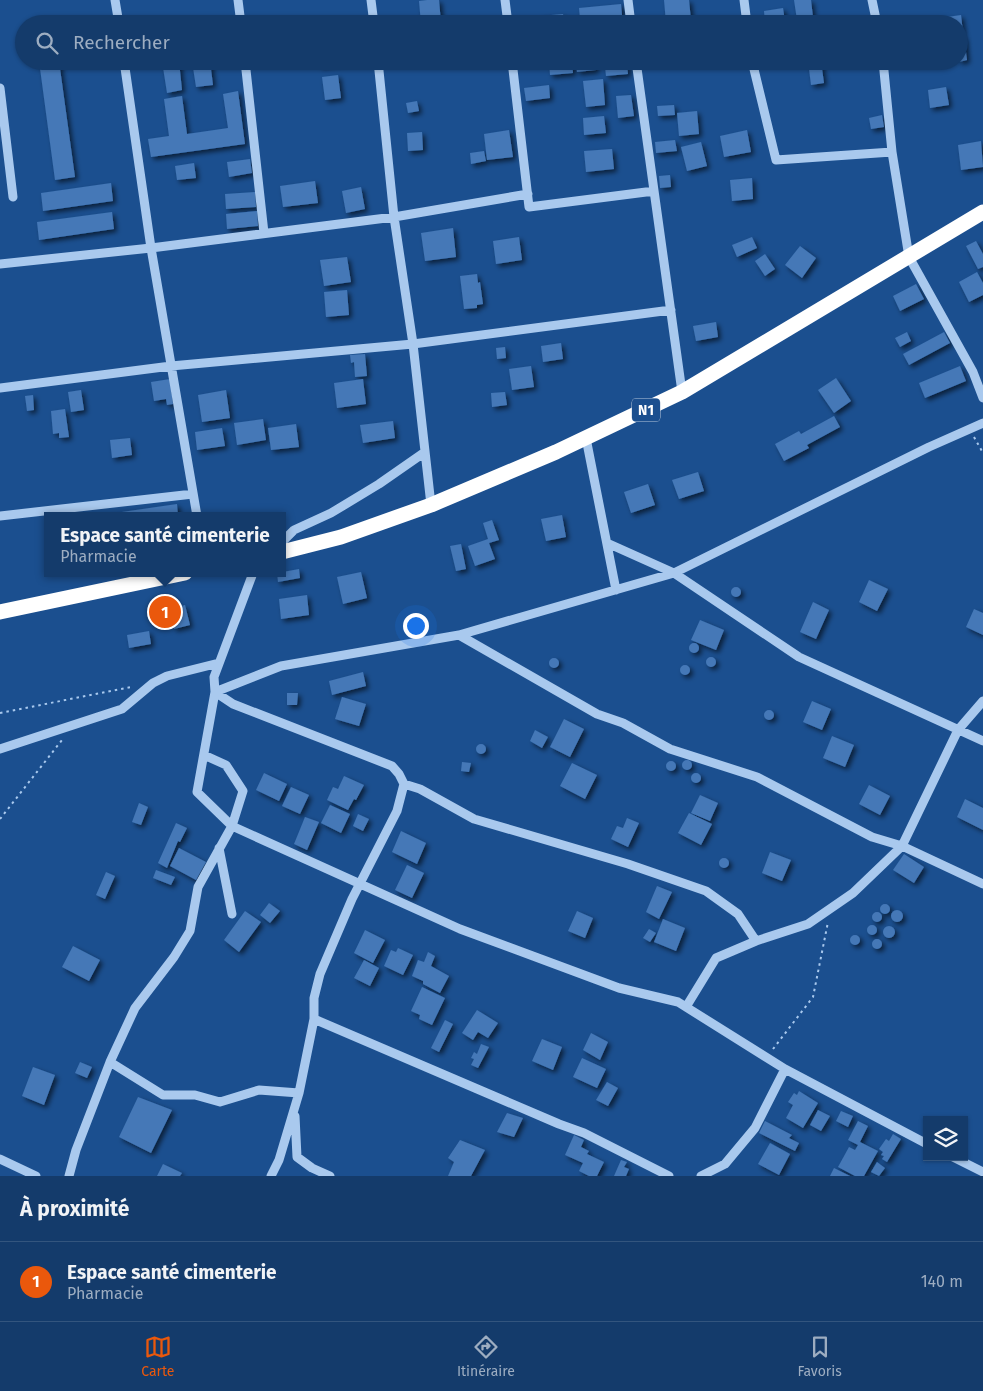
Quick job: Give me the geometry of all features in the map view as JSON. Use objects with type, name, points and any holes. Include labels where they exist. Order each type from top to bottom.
[{"type":"highway","name":"N1","points":[[286,551],[341,537],[432,505],[586,438],[682,392],[983,212]]},
{"type":"highway","points":[[0,612],[166,577]]},
{"type":"street","points":[[115,0],[118,15]]},
{"type":"street","points":[[238,0],[240,15]]},
{"type":"street","points":[[371,0],[373,15]]},
{"type":"street","points":[[505,0],[507,15]]},
{"type":"street","points":[[628,0],[630,15]]},
{"type":"street","points":[[744,0],[746,15]]},
{"type":"street","points":[[872,0],[874,15]]},
{"type":"street","points":[[125,70],[151,248],[196,512]]},
{"type":"street","points":[[246,70],[264,233]]},
{"type":"street","points":[[379,70],[394,217],[432,505]]},
{"type":"street","points":[[513,70],[530,207],[654,191]]},
{"type":"street","points":[[637,70],[682,392]]},
{"type":"street","points":[[754,70],[776,160],[892,152]]},
{"type":"street","points":[[884,70],[892,152],[908,257],[973,372],[983,398]]},
{"type":"street","points":[[0,88],[13,197]]},
{"type":"street","points":[[0,264],[151,248],[394,217],[528,194]]},
{"type":"street","points":[[0,388],[171,366],[412,344],[671,310]]},
{"type":"street","points":[[215,692],[281,666],[459,635],[674,573],[929,447],[983,423]]},
{"type":"street","points":[[586,438],[616,590]]},
{"type":"street","points":[[286,538],[294,530],[331,513],[379,484],[425,452]]},
{"type":"street","points":[[0,516],[194,494]]},
{"type":"street","points":[[607,543],[674,573],[799,657],[983,740]]},
{"type":"street","points":[[251,577],[214,677],[215,692],[197,792],[232,826],[460,929],[619,988],[678,1002],[785,1069],[923,1142]]},
{"type":"street","points":[[459,635],[597,714],[623,723],[670,749],[757,777],[872,837],[902,846],[983,884]]},
{"type":"street","points":[[0,749],[122,709],[153,683],[167,676],[219,663]]},
{"type":"street","points":[[215,692],[233,704],[392,766],[404,784],[397,811],[352,899],[320,974],[314,998],[314,1019],[299,1093],[279,1160],[271,1176]]},
{"type":"street","points":[[686,1007],[716,958],[756,941],[808,924],[853,892],[902,846],[958,730],[983,701]]},
{"type":"street","points":[[68,1176],[110,1062],[135,1008],[174,957],[190,931],[198,887],[232,826],[243,791],[226,764],[204,755]]},
{"type":"street","points":[[404,784],[420,789],[474,819],[628,864],[706,891],[738,914],[756,941]]},
{"type":"street","points":[[219,848],[232,914]]},
{"type":"street","points":[[314,1019],[584,1133],[669,1176]]},
{"type":"street","points":[[110,1062],[163,1095],[195,1094],[220,1102],[259,1090],[299,1093]]},
{"type":"street","points":[[704,1175],[725,1164],[755,1128],[785,1069]]},
{"type":"street","points":[[294,1109],[297,1157],[312,1168],[330,1176]]},
{"type":"street","points":[[0,1158],[36,1176]]},
{"type":"street","points":[[961,1161],[983,1172]]},
{"type":"path","points":[[970,429],[983,453]]},
{"type":"path","points":[[0,713],[153,683]]},
{"type":"path","points":[[0,819],[73,726]]},
{"type":"path","points":[[766,1057],[813,997],[831,908]]},
{"type":"building","points":[[439,0],[440,15],[420,15],[419,1]]},
{"type":"building","points":[[664,0],[689,0],[690,15],[665,15]]},
{"type":"building","points":[[794,0],[811,0],[813,15],[796,15]]},
{"type":"building","points":[[621,4],[622,15],[580,15],[579,8]]},
{"type":"building","points":[[783,8],[784,15],[764,15],[764,11]]},
{"type":"building","points":[[40,70],[60,70],[75,177],[55,180]]},
{"type":"building","points":[[163,70],[180,70],[182,90],[167,93]]},
{"type":"building","points":[[193,70],[211,70],[213,85],[196,87]]},
{"type":"building","points":[[550,70],[573,70],[573,73],[550,75]]},
{"type":"building","points":[[577,70],[596,70],[577,72]]},
{"type":"building","points":[[605,70],[628,70],[628,74],[606,76]]},
{"type":"building","points":[[809,70],[822,70],[824,83],[811,85]]},
{"type":"building","points":[[338,75],[341,98],[325,100],[322,77]]},
{"type":"building","points":[[603,79],[605,105],[586,107],[583,81]]},
{"type":"building","points":[[549,85],[550,98],[526,101],[524,88]]},
{"type":"building","points":[[946,87],[949,105],[930,108],[928,90]]},
{"type":"building","points":[[238,91],[245,144],[151,157],[148,139],[169,136],[164,99],[182,96],[187,134],[228,128],[223,94]]},
{"type":"building","points":[[631,95],[634,116],[618,118],[616,96]]},
{"type":"building","points":[[417,101],[419,111],[408,113],[406,103]]},
{"type":"building","points":[[674,105],[675,115],[658,116],[657,106]]},
{"type":"building","points":[[697,111],[699,134],[679,136],[677,113]]},
{"type":"building","points":[[882,115],[884,127],[871,129],[869,118]]},
{"type":"building","points":[[604,116],[606,133],[584,135],[583,118]]},
{"type":"building","points":[[509,130],[513,157],[487,160],[484,134]]},
{"type":"building","points":[[747,130],[751,152],[724,157],[720,136]]},
{"type":"building","points":[[422,132],[423,150],[408,151],[407,133]]},
{"type":"building","points":[[675,140],[677,151],[656,153],[655,142]]},
{"type":"building","points":[[981,141],[983,167],[961,170],[958,145]]},
{"type":"building","points":[[701,142],[707,166],[687,171],[681,147]]},
{"type":"building","points":[[612,149],[614,169],[586,172],[584,151]]},
{"type":"building","points":[[484,151],[486,161],[471,164],[470,153]]},
{"type":"building","points":[[250,159],[252,173],[229,177],[227,162]]},
{"type":"building","points":[[194,163],[196,178],[177,180],[175,166]]},
{"type":"building","points":[[670,175],[671,187],[660,188],[659,176]]},
{"type":"building","points":[[752,178],[753,199],[732,201],[730,180]]},
{"type":"building","points":[[315,181],[318,203],[283,207],[280,186]]},
{"type":"building","points":[[111,183],[113,201],[43,211],[41,193]]},
{"type":"building","points":[[361,187],[365,209],[346,213],[342,191]]},
{"type":"building","points":[[255,192],[256,207],[226,209],[225,194]]},
{"type":"building","points":[[257,211],[258,226],[227,229],[226,214]]},
{"type":"building","points":[[112,212],[114,229],[39,240],[37,222]]},
{"type":"building","points":[[453,228],[456,257],[425,261],[421,233]]},
{"type":"building","points":[[519,237],[522,260],[496,264],[493,241]]},
{"type":"building","points":[[752,237],[757,248],[737,257],[732,245]]},
{"type":"building","points":[[976,241],[983,254],[983,267],[978,269],[966,246]]},
{"type":"building","points":[[800,246],[816,258],[802,278],[785,265]]},
{"type":"building","points":[[765,254],[775,269],[765,276],[755,261]]},
{"type":"building","points":[[347,257],[351,282],[324,286],[320,260]]},
{"type":"building","points":[[977,272],[983,283],[983,295],[969,302],[959,282]]},
{"type":"building","points":[[477,274],[483,304],[477,305],[477,308],[464,309],[460,276]]},
{"type":"building","points":[[916,284],[924,299],[900,311],[893,296]]},
{"type":"building","points":[[347,290],[349,315],[326,317],[324,292]]},
{"type":"building","points":[[716,322],[718,337],[696,341],[693,326]]},
{"type":"building","points":[[907,332],[911,341],[900,347],[895,338]]},
{"type":"building","points":[[944,332],[950,343],[909,365],[903,354]]},
{"type":"building","points":[[561,343],[563,359],[543,362],[541,346]]},
{"type":"building","points":[[505,347],[506,358],[497,359],[496,348]]},
{"type":"building","points":[[365,354],[367,376],[355,377],[354,362],[351,363],[350,355]]},
{"type":"building","points":[[531,366],[534,387],[512,390],[509,369]]},
{"type":"building","points":[[960,366],[966,381],[925,398],[919,383]]},
{"type":"building","points":[[836,378],[851,401],[834,413],[818,390]]},
{"type":"building","points":[[170,379],[173,404],[167,405],[166,399],[154,401],[151,382]]},
{"type":"building","points":[[363,379],[366,404],[337,408],[334,383]]},
{"type":"building","points":[[81,390],[84,410],[71,412],[68,392]]},
{"type":"building","points":[[226,390],[230,418],[202,422],[198,395]]},
{"type":"building","points":[[505,392],[507,405],[492,407],[491,393]]},
{"type":"building","points":[[33,395],[34,410],[27,411],[25,396]]},
{"type":"building","points":[[65,409],[69,437],[59,438],[59,433],[53,434],[51,411]]},
{"type":"building","points":[[834,416],[840,427],[807,445],[809,448],[784,461],[775,444],[799,431],[801,434]]},
{"type":"building","points":[[263,419],[266,440],[237,445],[234,423]]},
{"type":"building","points":[[393,421],[395,438],[363,443],[360,425]]},
{"type":"building","points":[[296,424],[299,447],[271,450],[268,428]]},
{"type":"building","points":[[222,428],[225,446],[197,450],[195,432]]},
{"type":"building","points":[[130,438],[132,455],[112,458],[110,440]]},
{"type":"building","points":[[698,472],[704,491],[679,499],[672,480]]},
{"type":"building","points":[[648,484],[655,505],[631,513],[624,492]]},
{"type":"building","points":[[177,504],[178,512],[122,512]]},
{"type":"building","points":[[562,515],[566,537],[546,541],[541,519]]},
{"type":"building","points":[[492,520],[499,540],[489,543],[495,559],[475,566],[468,546],[488,539],[483,523]]},
{"type":"building","points":[[461,544],[466,569],[456,571],[450,546]]},
{"type":"building","points":[[299,569],[300,578],[278,582],[277,577],[286,577],[286,571]]},
{"type":"building","points":[[361,572],[367,598],[343,604],[337,577]]},
{"type":"building","points":[[869,580],[888,589],[877,611],[859,602]]},
{"type":"building","points":[[734,587],[738,587],[741,592],[740,596],[734,597],[731,594],[731,590]]},
{"type":"building","points":[[307,595],[309,615],[281,619],[279,599]]},
{"type":"building","points":[[813,602],[829,610],[816,639],[800,632]]},
{"type":"building","points":[[185,605],[190,625],[174,629],[169,609]]},
{"type":"building","points":[[974,609],[983,613],[983,635],[966,627]]},
{"type":"building","points":[[700,620],[724,630],[716,650],[691,640]]},
{"type":"building","points":[[149,631],[151,644],[129,648],[127,635]]},
{"type":"building","points":[[692,643],[696,643],[699,648],[698,652],[692,653],[689,650],[689,646]]},
{"type":"building","points":[[709,657],[713,657],[716,662],[715,666],[709,667],[706,664],[706,660]]},
{"type":"building","points":[[552,658],[556,658],[559,663],[558,667],[552,668],[549,665],[549,661]]},
{"type":"building","points":[[683,665],[687,665],[690,670],[689,674],[683,675],[680,672],[680,668]]},
{"type":"building","points":[[363,672],[366,686],[332,695],[329,681]]},
{"type":"building","points":[[287,693],[298,693],[297,705],[287,705]]},
{"type":"building","points":[[342,697],[366,704],[359,726],[335,719]]},
{"type":"building","points":[[812,701],[831,709],[822,730],[803,722]]},
{"type":"building","points":[[767,710],[771,710],[774,715],[773,719],[767,720],[764,717],[764,713]]},
{"type":"building","points":[[564,719],[584,729],[570,757],[550,747]]},
{"type":"building","points":[[535,730],[548,737],[542,748],[530,741]]},
{"type":"building","points":[[832,736],[854,745],[845,767],[823,758]]},
{"type":"building","points":[[479,744],[483,744],[486,749],[485,753],[479,754],[476,751],[476,747]]},
{"type":"building","points":[[685,760],[689,760],[692,765],[691,769],[685,770],[682,767],[682,763]]},
{"type":"building","points":[[669,761],[673,761],[676,766],[675,770],[669,771],[666,768],[666,764]]},
{"type":"building","points":[[462,762],[471,763],[469,772],[461,771]]},
{"type":"building","points":[[572,763],[597,775],[585,799],[560,786]]},
{"type":"building","points":[[264,773],[287,784],[279,801],[256,790]]},
{"type":"building","points":[[694,773],[698,773],[701,778],[700,782],[694,783],[691,780],[691,776]]},
{"type":"building","points":[[344,776],[364,785],[348,810],[327,800],[333,787],[338,789]]},
{"type":"building","points":[[869,785],[890,796],[880,815],[859,804]]},
{"type":"building","points":[[291,787],[309,795],[300,814],[282,806]]},
{"type":"building","points":[[700,795],[718,803],[710,821],[691,813]]},
{"type":"building","points":[[965,799],[983,808],[983,830],[957,817]]},
{"type":"building","points":[[139,803],[148,807],[141,825],[132,822]]},
{"type":"building","points":[[330,805],[350,814],[341,833],[321,823]]},
{"type":"building","points":[[689,813],[712,824],[701,845],[678,833]]},
{"type":"building","points":[[358,814],[369,819],[363,831],[353,826]]},
{"type":"building","points":[[305,817],[319,822],[307,850],[294,844]]},
{"type":"building","points":[[627,818],[639,823],[628,847],[611,839],[617,826],[623,828]]},
{"type":"building","points":[[176,823],[187,828],[180,842],[178,841],[167,868],[158,863]]},
{"type":"building","points":[[401,831],[426,843],[417,864],[392,852]]},
{"type":"building","points":[[179,848],[206,862],[196,880],[170,866]]},
{"type":"building","points":[[770,852],[791,860],[782,881],[762,873]]},
{"type":"building","points":[[904,854],[924,867],[914,883],[893,870]]},
{"type":"building","points":[[722,858],[726,858],[729,863],[728,867],[722,868],[719,865],[719,861]]},
{"type":"building","points":[[407,865],[424,873],[412,898],[395,890]]},
{"type":"building","points":[[156,870],[175,877],[171,885],[153,878]]},
{"type":"building","points":[[106,872],[115,876],[105,899],[96,895]]},
{"type":"building","points":[[657,886],[672,892],[659,919],[646,912]]},
{"type":"building","points":[[269,903],[280,911],[270,923],[260,915]]},
{"type":"building","points":[[883,904],[887,904],[890,909],[889,913],[883,914],[880,911],[880,907]]},
{"type":"building","points":[[895,910],[899,910],[903,916],[899,922],[895,922],[891,918],[891,914]]},
{"type":"building","points":[[245,911],[261,922],[239,952],[224,940]]},
{"type":"building","points":[[577,911],[593,918],[585,938],[568,931]]},
{"type":"building","points":[[875,912],[879,912],[882,917],[881,921],[875,922],[872,919],[872,915]]},
{"type":"building","points":[[663,919],[685,928],[676,951],[654,942]]},
{"type":"building","points":[[870,925],[874,925],[877,930],[876,934],[870,935],[867,932],[867,928]]},
{"type":"building","points":[[887,926],[891,926],[895,932],[891,938],[887,938],[883,934],[883,930]]},
{"type":"building","points":[[649,929],[656,933],[650,942],[643,938]]},
{"type":"building","points":[[365,930],[385,940],[373,963],[354,953]]},
{"type":"building","points":[[853,935],[857,935],[860,940],[859,944],[853,945],[850,942],[850,938]]},
{"type":"building","points":[[875,939],[879,939],[882,944],[881,948],[875,949],[872,946],[872,942]]},
{"type":"building","points":[[73,946],[100,960],[89,981],[62,967]]},
{"type":"building","points":[[398,948],[413,955],[403,975],[384,966],[391,950],[396,952]]},
{"type":"building","points":[[428,952],[435,956],[431,966],[449,976],[440,993],[412,976],[418,960],[424,962]]},
{"type":"building","points":[[364,960],[379,968],[370,986],[354,978]]},
{"type":"building","points":[[422,987],[445,998],[432,1025],[419,1019],[420,1015],[411,1011]]},
{"type":"building","points":[[477,1010],[498,1023],[488,1038],[478,1032],[473,1040],[462,1033]]},
{"type":"building","points":[[445,1020],[453,1024],[439,1052],[431,1048]]},
{"type":"building","points":[[591,1033],[608,1042],[600,1060],[583,1050]]},
{"type":"building","points":[[542,1039],[562,1047],[553,1070],[532,1061]]},
{"type":"building","points":[[481,1044],[489,1047],[478,1068],[471,1065],[474,1059],[471,1058],[474,1052],[477,1054]]},
{"type":"building","points":[[582,1058],[606,1069],[597,1088],[573,1077]]},
{"type":"building","points":[[80,1062],[92,1067],[87,1078],[75,1073]]},
{"type":"building","points":[[33,1067],[55,1075],[44,1105],[22,1096]]},
{"type":"building","points":[[607,1082],[618,1088],[608,1106],[596,1100]]},
{"type":"building","points":[[799,1091],[818,1103],[803,1128],[786,1118],[793,1105],[788,1102],[794,1093],[797,1095]]},
{"type":"building","points":[[138,1097],[172,1110],[151,1153],[119,1137]]},
{"type":"building","points":[[818,1110],[830,1116],[821,1131],[810,1125]]},
{"type":"building","points":[[841,1111],[853,1116],[848,1127],[836,1121]]},
{"type":"building","points":[[507,1113],[523,1118],[514,1137],[497,1132]]},
{"type":"building","points":[[765,1121],[792,1135],[789,1138],[799,1143],[795,1151],[759,1133]]},
{"type":"building","points":[[858,1121],[868,1126],[860,1142],[878,1151],[864,1176],[855,1176],[838,1167],[849,1147],[855,1150],[858,1145],[848,1140]]},
{"type":"building","points":[[893,1134],[901,1139],[887,1162],[882,1159],[884,1156],[881,1155],[883,1152],[879,1149],[886,1139],[889,1141]]},
{"type":"building","points":[[574,1135],[584,1140],[581,1147],[589,1151],[587,1154],[604,1162],[597,1176],[589,1176],[579,1171],[583,1163],[565,1155]]},
{"type":"building","points":[[460,1140],[485,1150],[471,1176],[448,1176],[454,1162],[448,1158]]},
{"type":"building","points":[[770,1143],[790,1154],[779,1175],[758,1164]]},
{"type":"building","points":[[621,1160],[627,1162],[624,1167],[629,1169],[626,1176],[614,1176]]},
{"type":"building","points":[[877,1162],[885,1168],[879,1176],[871,1172]]},
{"type":"building","points":[[163,1164],[182,1173],[180,1176],[157,1176]]},
{"type":"building","points":[[834,1168],[850,1176],[830,1176]]},
{"type":"place","name":"Espace santé cimenterie","points":[[165,612]]}]
